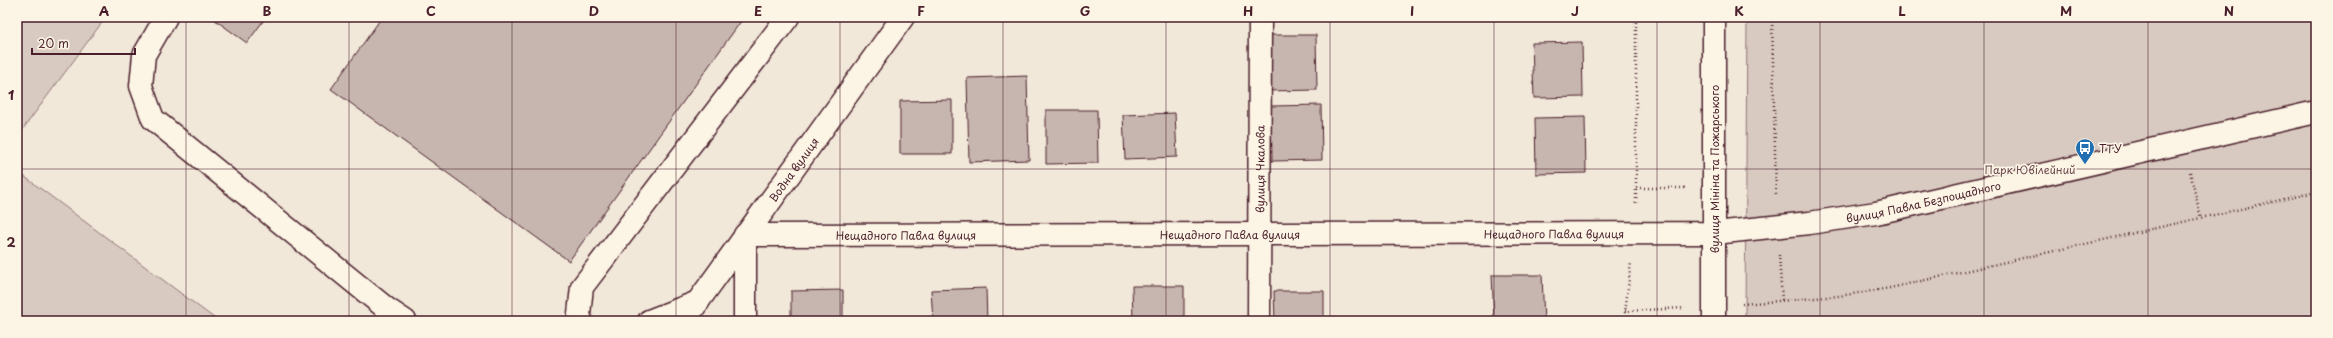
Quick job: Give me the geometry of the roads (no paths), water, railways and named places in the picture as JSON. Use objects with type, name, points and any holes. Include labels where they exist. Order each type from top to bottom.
[{"type":"street","points":[[166,17],[144,55],[141,86],[153,119],[387,309],[405,321]]},
{"type":"street","points":[[581,321],[579,314],[582,287],[788,17]]},
{"type":"street","name":"Водна вулиця","points":[[684,321],[903,17]]},
{"type":"street","name":"вулиця Чкалова","points":[[1259,321],[1260,17]]},
{"type":"street","name":"вулиця Мініна та Пожарського","points":[[1714,17],[1714,314]]},
{"type":"street","name":"вулиця Павла Безпощадного","points":[[1715,233],[1876,213],[2316,112]]},
{"type":"street","name":"Нещадного Павла вулиця","points":[[746,235],[1715,233]]},
{"type":"street","points":[[745,321],[746,235]]},
{"type":"street","points":[[649,321],[698,302]]},
{"type":"place","name":"ТТУ","points":[[2085,165]]},
{"type":"park label","name":"Парк Ювілейний","points":[[2030,169]]}]
